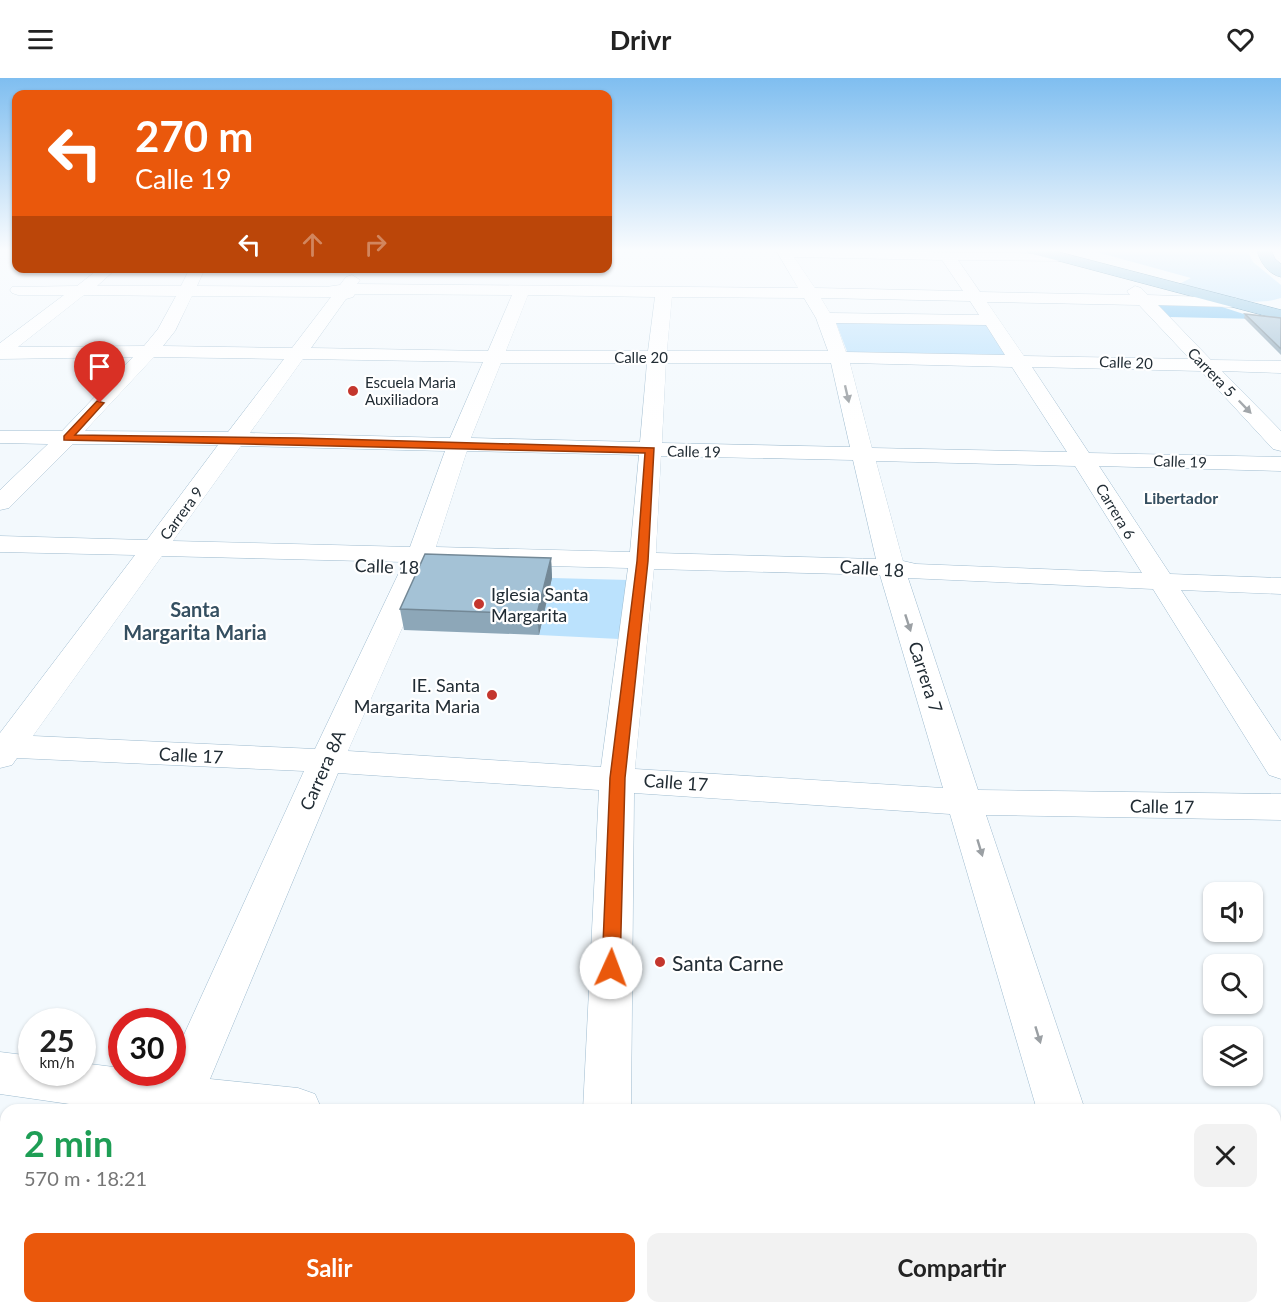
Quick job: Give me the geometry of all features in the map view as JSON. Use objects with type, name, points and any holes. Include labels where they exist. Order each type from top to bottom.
[{"type":"street","points":[[0,352],[59,308]]},
{"type":"street","points":[[0,503],[68,438],[149,351],[166,331],[178,308]]},
{"type":"street","name":"Carrera 9","points":[[3,750],[152,554],[326,308]]},
{"type":"street","name":"Carrera 8A","points":[[177,1104],[326,761],[418,561],[458,444],[515,308]]},
{"type":"street","points":[[607,1104],[617,778],[642,567],[663,308]]},
{"type":"street","name":"Carrera 7","points":[[823,308],[839,357],[861,455],[900,573],[966,802],[1059,1104]]},
{"type":"street","points":[[881,308],[992,320]]},
{"type":"street","name":"Carrera 6","points":[[983,308],[1084,459],[1159,581],[1281,767]]},
{"type":"street","name":"Carrera 5","points":[[1150,308],[1281,444]]},
{"type":"street","name":"Calle 20","points":[[0,352],[149,351],[493,357],[1019,359],[1281,367]]},
{"type":"street","name":"Calle 19","points":[[0,437],[458,444],[1281,464]]},
{"type":"street","name":"Calle 18","points":[[0,544],[152,554]]},
{"type":"street","name":"Calle 18","points":[[0,557],[152,554],[287,557],[900,573],[1281,586]]},
{"type":"street","name":"Calle 17","points":[[3,750],[326,761],[966,802],[1281,807]]},
{"type":"street","points":[[0,1073],[177,1104]]},
{"type":"shaded area","points":[[1160,308],[1224,308],[1259,319],[1169,317]]},
{"type":"shaded area","points":[[835,320],[984,322],[1009,357],[848,354]]},
{"type":"shaded area","points":[[552,578],[629,580],[619,639],[539,635]]},
{"type":"building","points":[[1245,314],[1281,318],[1281,349]]},
{"type":"building","points":[[425,554],[551,558],[537,614],[400,609]]},
{"type":"place","name":"Escuela Maria Auxiliadora","points":[[353,391]]},
{"type":"place","name":"Iglesia Santa Margarita","points":[[479,604]]},
{"type":"place","name":"IE. Santa Margarita Maria","points":[[492,695]]},
{"type":"place","name":"Santa Carne","points":[[660,962]]},
{"type":"district","name":"Libertador","points":[[1181,497]]},
{"type":"district","name":"Santa Margarita Maria","points":[[195,620]]},
{"type":"route","points":[[100,403],[68,438],[458,444],[650,450],[642,561],[617,778],[611,968]]}]
